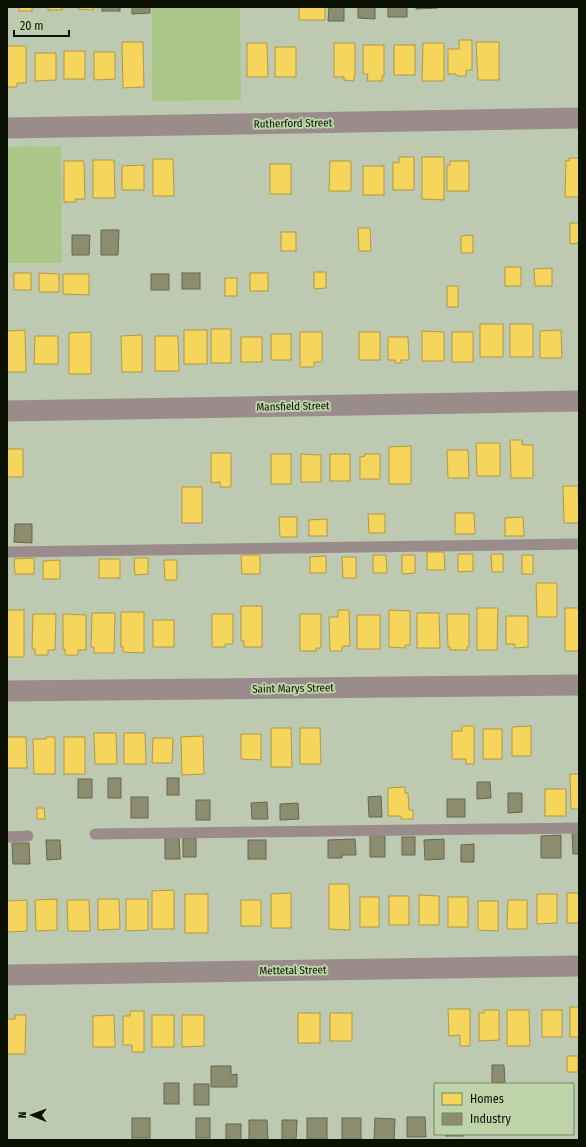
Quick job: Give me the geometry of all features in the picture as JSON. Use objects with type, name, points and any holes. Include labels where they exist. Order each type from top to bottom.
[{"type":"street","name":"Rutherford Street","points":[[7,128],[579,118]]},
{"type":"street","name":"Mansfield Street","points":[[7,411],[579,401]]},
{"type":"street","name":"Saint Marys Street","points":[[7,691],[579,685]]},
{"type":"street","name":"Mettetal Street","points":[[7,975],[579,966]]},
{"type":"lane","points":[[7,552],[579,544]]},
{"type":"lane","points":[[95,834],[579,828]]},
{"type":"lane","points":[[7,837],[28,836]]},
{"type":"green space","points":[[152,7],[240,7],[241,100],[152,101]]},
{"type":"green space","points":[[61,146],[62,263],[7,263],[7,147]]},
{"type":"building: Homes","points":[[19,7],[32,7],[32,11],[19,11]]},
{"type":"building: Homes","points":[[48,7],[62,7],[62,10],[48,10]]},
{"type":"building: Homes","points":[[78,7],[93,7],[93,10],[78,9]]},
{"type":"building: Homes","points":[[299,7],[325,7],[325,20],[299,20]]},
{"type":"building: Homes","points":[[459,40],[472,40],[472,70],[466,70],[466,76],[448,74],[448,49],[459,49]]},
{"type":"building: Homes","points":[[122,42],[143,42],[144,87],[123,88]]},
{"type":"building: Homes","points":[[476,42],[499,42],[499,80],[478,80]]},
{"type":"building: Homes","points":[[247,43],[267,43],[268,77],[247,77]]},
{"type":"building: Homes","points":[[334,43],[355,43],[354,81],[344,80],[344,77],[334,77]]},
{"type":"building: Homes","points":[[423,43],[444,43],[444,81],[422,81]]},
{"type":"building: Homes","points":[[363,45],[384,45],[384,76],[382,76],[382,81],[367,81],[368,74],[363,74]]},
{"type":"building: Homes","points":[[394,45],[415,45],[415,75],[394,75]]},
{"type":"building: Homes","points":[[7,46],[26,46],[26,83],[17,83],[17,87],[7,87]]},
{"type":"building: Homes","points":[[275,47],[296,47],[296,77],[275,77]]},
{"type":"building: Homes","points":[[64,51],[85,51],[85,79],[64,79]]},
{"type":"building: Homes","points":[[94,52],[115,52],[115,79],[94,80]]},
{"type":"building: Homes","points":[[35,53],[56,53],[56,80],[35,81]]},
{"type":"building: Homes","points":[[399,157],[414,157],[414,190],[393,190],[393,162],[399,163]]},
{"type":"building: Homes","points":[[422,157],[444,157],[444,200],[422,199]]},
{"type":"building: Homes","points":[[569,158],[579,158],[579,197],[565,197],[566,160],[569,161]]},
{"type":"building: Homes","points":[[153,159],[173,159],[174,196],[153,196]]},
{"type":"building: Homes","points":[[93,160],[114,160],[115,198],[93,198]]},
{"type":"building: Homes","points":[[64,161],[84,161],[85,199],[75,199],[76,202],[64,202]]},
{"type":"building: Homes","points":[[330,161],[351,161],[351,191],[329,191]]},
{"type":"building: Homes","points":[[450,161],[469,161],[469,191],[447,191],[447,165],[450,165]]},
{"type":"building: Homes","points":[[270,164],[291,164],[291,194],[270,194]]},
{"type":"building: Homes","points":[[144,165],[144,190],[122,190],[122,166]]},
{"type":"building: Homes","points":[[363,166],[384,166],[384,195],[363,195]]},
{"type":"building: Homes","points":[[570,223],[579,223],[579,243],[570,244]]},
{"type":"building: Homes","points":[[358,228],[370,228],[371,251],[359,251]]},
{"type":"building: Homes","points":[[281,232],[296,232],[296,251],[281,251]]},
{"type":"building: Homes","points":[[473,235],[473,253],[461,253],[461,236]]},
{"type":"building: Homes","points":[[505,267],[521,267],[521,286],[505,286]]},
{"type":"building: Homes","points":[[552,268],[552,286],[535,286],[534,269]]},
{"type":"building: Homes","points":[[314,272],[326,272],[326,288],[314,289]]},
{"type":"building: Homes","points":[[14,273],[31,273],[31,290],[14,290]]},
{"type":"building: Homes","points":[[39,273],[59,274],[59,292],[39,292]]},
{"type":"building: Homes","points":[[250,273],[268,273],[268,291],[250,291]]},
{"type":"building: Homes","points":[[63,274],[89,274],[89,295],[63,294]]},
{"type":"building: Homes","points":[[225,278],[237,278],[237,296],[225,296]]},
{"type":"building: Homes","points":[[447,286],[458,286],[458,307],[447,307]]},
{"type":"building: Homes","points":[[480,324],[503,324],[503,357],[480,357]]},
{"type":"building: Homes","points":[[510,324],[533,324],[533,357],[510,357]]},
{"type":"building: Homes","points":[[211,329],[231,329],[231,363],[211,363]]},
{"type":"building: Homes","points":[[25,330],[26,372],[7,372],[7,331]]},
{"type":"building: Homes","points":[[184,330],[207,330],[207,364],[184,364]]},
{"type":"building: Homes","points":[[561,330],[562,358],[540,358],[540,331]]},
{"type":"building: Homes","points":[[422,331],[444,332],[444,361],[422,361]]},
{"type":"building: Homes","points":[[91,332],[91,374],[69,374],[69,333]]},
{"type":"building: Homes","points":[[300,332],[322,332],[322,362],[314,362],[314,367],[300,367]]},
{"type":"building: Homes","points":[[359,332],[380,332],[380,360],[359,360]]},
{"type":"building: Homes","points":[[452,332],[473,332],[473,362],[452,362]]},
{"type":"building: Homes","points":[[271,334],[291,334],[291,360],[271,360]]},
{"type":"building: Homes","points":[[142,335],[142,372],[122,372],[121,336]]},
{"type":"building: Homes","points":[[35,336],[58,336],[58,364],[34,364]]},
{"type":"building: Homes","points":[[155,336],[178,336],[179,371],[155,371]]},
{"type":"building: Homes","points":[[241,337],[262,337],[262,362],[241,362]]},
{"type":"building: Homes","points":[[388,337],[408,337],[409,360],[401,360],[401,363],[395,363],[395,360],[388,360]]},
{"type":"building: Homes","points":[[510,440],[522,440],[522,445],[533,445],[533,478],[511,478]]},
{"type":"building: Homes","points":[[476,443],[500,443],[500,476],[477,476]]},
{"type":"building: Homes","points":[[411,446],[411,484],[389,484],[389,447]]},
{"type":"building: Homes","points":[[7,449],[23,449],[23,477],[7,477]]},
{"type":"building: Homes","points":[[447,450],[468,450],[469,478],[448,478]]},
{"type":"building: Homes","points":[[211,453],[231,453],[231,487],[220,487],[220,482],[211,483]]},
{"type":"building: Homes","points":[[271,454],[291,454],[291,484],[271,484]]},
{"type":"building: Homes","points":[[301,454],[321,455],[321,482],[301,482]]},
{"type":"building: Homes","points":[[330,454],[350,454],[350,481],[330,481]]},
{"type":"building: Homes","points":[[365,454],[380,454],[380,479],[360,479],[360,457],[365,456]]},
{"type":"building: Homes","points":[[563,486],[578,486],[579,523],[564,523]]},
{"type":"building: Homes","points":[[182,487],[202,487],[202,523],[182,523]]},
{"type":"building: Homes","points":[[455,513],[474,513],[475,534],[455,534]]},
{"type":"building: Homes","points":[[368,514],[385,514],[385,533],[369,533]]},
{"type":"building: Homes","points":[[279,517],[297,517],[297,537],[280,537]]},
{"type":"building: Homes","points":[[523,517],[524,536],[505,536],[505,518]]},
{"type":"building: Homes","points":[[327,519],[327,536],[309,536],[309,520]]},
{"type":"building: Homes","points":[[427,552],[444,552],[445,570],[427,570]]},
{"type":"building: Homes","points":[[458,554],[473,554],[473,571],[458,572]]},
{"type":"building: Homes","points":[[491,554],[503,554],[503,572],[492,572]]},
{"type":"building: Homes","points":[[241,555],[260,555],[260,574],[242,574]]},
{"type":"building: Homes","points":[[373,555],[386,555],[387,573],[373,573]]},
{"type":"building: Homes","points":[[402,555],[415,555],[415,573],[402,574]]},
{"type":"building: Homes","points":[[522,555],[533,555],[533,574],[522,574]]},
{"type":"building: Homes","points":[[326,556],[326,573],[310,573],[310,557]]},
{"type":"building: Homes","points":[[342,557],[356,557],[356,578],[343,578]]},
{"type":"building: Homes","points":[[34,558],[34,574],[15,574],[14,559]]},
{"type":"building: Homes","points":[[134,558],[148,558],[148,574],[135,575]]},
{"type":"building: Homes","points":[[99,559],[120,559],[120,578],[99,578]]},
{"type":"building: Homes","points":[[60,560],[60,579],[43,579],[43,561]]},
{"type":"building: Homes","points":[[164,560],[177,560],[177,580],[165,580]]},
{"type":"building: Homes","points":[[536,583],[557,583],[557,617],[537,617]]},
{"type":"building: Homes","points":[[241,606],[262,606],[262,647],[244,647],[244,641],[241,641]]},
{"type":"building: Homes","points":[[477,608],[498,608],[497,650],[477,650]]},
{"type":"building: Homes","points":[[565,608],[579,608],[579,651],[565,651]]},
{"type":"building: Homes","points":[[7,610],[24,610],[24,657],[7,657]]},
{"type":"building: Homes","points":[[338,610],[349,610],[350,646],[342,646],[342,651],[330,651],[329,617],[338,617]]},
{"type":"building: Homes","points":[[389,610],[410,611],[410,645],[405,645],[405,648],[389,647]]},
{"type":"building: Homes","points":[[121,612],[144,612],[144,653],[123,652],[123,647],[121,647]]},
{"type":"building: Homes","points":[[92,613],[115,613],[114,653],[94,653],[94,647],[91,647]]},
{"type":"building: Homes","points":[[417,613],[439,613],[440,648],[417,648]]},
{"type":"building: Homes","points":[[33,614],[56,614],[55,650],[48,650],[48,655],[35,655],[35,649],[32,649]]},
{"type":"building: Homes","points":[[63,614],[86,615],[86,650],[78,650],[78,655],[65,655],[65,649],[63,649]]},
{"type":"building: Homes","points":[[212,614],[233,614],[233,644],[225,644],[225,647],[212,647]]},
{"type":"building: Homes","points":[[300,614],[321,614],[321,648],[316,648],[316,651],[300,651]]},
{"type":"building: Homes","points":[[447,614],[469,614],[469,647],[467,647],[467,650],[450,650],[450,647],[448,647]]},
{"type":"building: Homes","points":[[357,615],[380,615],[380,649],[357,649]]},
{"type":"building: Homes","points":[[506,616],[528,616],[528,647],[515,648],[515,644],[506,644]]},
{"type":"building: Homes","points":[[153,620],[174,620],[174,647],[153,647]]},
{"type":"building: Homes","points":[[462,726],[474,726],[474,764],[466,764],[466,759],[452,759],[452,731],[462,731]]},
{"type":"building: Homes","points":[[531,726],[531,756],[512,756],[512,727]]},
{"type":"building: Homes","points":[[271,728],[291,728],[292,767],[271,767]]},
{"type":"building: Homes","points":[[300,728],[320,728],[321,764],[300,764]]},
{"type":"building: Homes","points":[[483,729],[502,729],[502,759],[483,759]]},
{"type":"building: Homes","points":[[94,733],[116,733],[117,764],[95,764]]},
{"type":"building: Homes","points":[[124,733],[145,733],[146,764],[124,764]]},
{"type":"building: Homes","points":[[241,734],[261,734],[261,760],[241,759]]},
{"type":"building: Homes","points":[[203,736],[204,774],[182,775],[181,737]]},
{"type":"building: Homes","points":[[7,737],[26,737],[27,768],[7,768]]},
{"type":"building: Homes","points":[[46,737],[55,737],[55,774],[34,774],[33,739],[46,739]]},
{"type":"building: Homes","points":[[64,737],[85,737],[85,774],[64,774]]},
{"type":"building: Homes","points":[[153,738],[173,738],[172,763],[152,763]]},
{"type":"building: Homes","points":[[570,774],[579,774],[579,809],[571,809]]},
{"type":"building: Homes","points":[[405,787],[405,793],[408,793],[409,810],[413,810],[413,819],[401,819],[401,816],[388,816],[388,788]]},
{"type":"building: Homes","points":[[545,789],[566,789],[566,816],[545,816]]},
{"type":"building: Homes","points":[[37,808],[44,808],[45,819],[37,819]]},
{"type":"building: Homes","points":[[329,884],[349,884],[350,930],[329,929]]},
{"type":"building: Homes","points":[[174,890],[174,929],[152,929],[152,891]]},
{"type":"building: Homes","points":[[291,893],[291,928],[271,928],[271,894]]},
{"type":"building: Homes","points":[[567,893],[579,893],[579,923],[567,923]]},
{"type":"building: Homes","points":[[185,894],[208,894],[208,933],[185,933]]},
{"type":"building: Homes","points":[[537,894],[557,894],[557,923],[537,924]]},
{"type":"building: Homes","points":[[419,895],[439,896],[439,925],[419,925]]},
{"type":"building: Homes","points":[[389,896],[409,896],[409,925],[389,925]]},
{"type":"building: Homes","points":[[360,897],[379,897],[379,927],[360,927]]},
{"type":"building: Homes","points":[[448,897],[468,897],[468,927],[448,927]]},
{"type":"building: Homes","points":[[57,899],[57,930],[36,931],[35,900]]},
{"type":"building: Homes","points":[[98,899],[119,899],[120,929],[98,930]]},
{"type":"building: Homes","points":[[126,899],[148,899],[148,930],[126,931]]},
{"type":"building: Homes","points":[[27,900],[27,931],[7,932],[7,901]]},
{"type":"building: Homes","points":[[67,900],[89,900],[90,931],[68,931]]},
{"type":"building: Homes","points":[[241,900],[261,900],[261,926],[241,926]]},
{"type":"building: Homes","points":[[508,900],[527,900],[527,929],[507,929]]},
{"type":"building: Homes","points":[[478,901],[498,901],[498,931],[478,930]]},
{"type":"building: Homes","points":[[570,1007],[579,1007],[579,1037],[570,1037]]},
{"type":"building: Homes","points":[[448,1009],[470,1009],[470,1046],[460,1046],[460,1035],[449,1036]]},
{"type":"building: Homes","points":[[484,1010],[499,1010],[499,1040],[479,1041],[479,1013],[484,1013]]},
{"type":"building: Homes","points":[[507,1010],[529,1010],[530,1046],[507,1046]]},
{"type":"building: Homes","points":[[542,1010],[562,1010],[562,1037],[542,1037]]},
{"type":"building: Homes","points":[[130,1011],[144,1011],[144,1052],[132,1052],[132,1045],[123,1045],[123,1016],[130,1016]]},
{"type":"building: Homes","points":[[298,1013],[320,1013],[320,1043],[298,1043]]},
{"type":"building: Homes","points":[[330,1013],[352,1013],[352,1041],[330,1041]]},
{"type":"building: Homes","points":[[15,1015],[26,1015],[25,1054],[7,1054],[7,1019],[15,1019]]},
{"type":"building: Homes","points":[[114,1015],[115,1047],[93,1047],[93,1016]]},
{"type":"building: Homes","points":[[152,1015],[174,1015],[174,1047],[152,1047]]},
{"type":"building: Homes","points":[[182,1015],[204,1015],[204,1046],[182,1047]]},
{"type":"building: Homes","points":[[567,1056],[578,1056],[578,1072],[567,1072]]},
{"type":"building: Industry","points":[[102,7],[120,7],[120,11],[102,11]]},
{"type":"building: Industry","points":[[132,7],[150,7],[150,13],[132,14]]},
{"type":"building: Industry","points":[[329,7],[344,7],[344,21],[328,21]]},
{"type":"building: Industry","points":[[358,7],[375,7],[375,19],[358,18]]},
{"type":"building: Industry","points":[[388,7],[407,7],[407,17],[388,17]]},
{"type":"building: Industry","points":[[416,7],[438,7],[438,8],[416,9]]},
{"type":"building: Industry","points":[[101,230],[119,230],[118,255],[101,255]]},
{"type":"building: Industry","points":[[72,235],[90,235],[89,255],[72,255]]},
{"type":"building: Industry","points":[[182,273],[200,273],[200,289],[182,289]]},
{"type":"building: Industry","points":[[151,274],[169,274],[169,290],[151,290]]},
{"type":"building: Industry","points":[[15,524],[32,524],[32,543],[14,542]]},
{"type":"building: Industry","points":[[108,778],[121,778],[121,798],[108,798]]},
{"type":"building: Industry","points":[[167,778],[179,778],[179,795],[167,795]]},
{"type":"building: Industry","points":[[78,779],[92,779],[92,798],[78,798]]},
{"type":"building: Industry","points":[[477,782],[490,782],[491,798],[477,799]]},
{"type":"building: Industry","points":[[508,793],[522,793],[522,812],[508,813]]},
{"type":"building: Industry","points":[[381,796],[382,817],[369,817],[368,797]]},
{"type":"building: Industry","points":[[131,797],[148,797],[148,818],[131,818]]},
{"type":"building: Industry","points":[[447,799],[465,799],[465,817],[447,817]]},
{"type":"building: Industry","points":[[196,800],[210,800],[210,820],[196,820]]},
{"type":"building: Industry","points":[[267,802],[268,819],[252,819],[251,803]]},
{"type":"building: Industry","points":[[298,803],[299,819],[280,820],[280,804]]},
{"type":"building: Industry","points":[[572,831],[579,831],[579,854],[573,854]]},
{"type":"building: Industry","points":[[370,835],[385,836],[385,857],[370,857]]},
{"type":"building: Industry","points":[[561,835],[561,858],[541,858],[541,836]]},
{"type":"building: Industry","points":[[179,837],[180,859],[165,859],[165,838]]},
{"type":"building: Industry","points":[[402,837],[415,837],[415,855],[402,855]]},
{"type":"building: Industry","points":[[183,838],[196,838],[196,857],[183,857]]},
{"type":"building: Industry","points":[[355,839],[356,855],[342,855],[342,858],[328,858],[328,840]]},
{"type":"building: Industry","points":[[444,839],[444,859],[425,860],[424,840]]},
{"type":"building: Industry","points":[[46,840],[60,840],[61,859],[47,860]]},
{"type":"building: Industry","points":[[248,840],[266,840],[266,859],[248,859]]},
{"type":"building: Industry","points":[[12,843],[29,843],[30,864],[13,864]]},
{"type":"building: Industry","points":[[474,844],[474,862],[461,862],[461,845]]},
{"type":"building: Industry","points":[[492,1065],[504,1065],[505,1082],[492,1083]]},
{"type":"building: Industry","points":[[211,1066],[231,1066],[231,1075],[237,1074],[237,1087],[211,1087]]},
{"type":"building: Industry","points":[[164,1083],[179,1083],[179,1104],[164,1104]]},
{"type":"building: Industry","points":[[194,1084],[209,1084],[209,1105],[194,1105]]},
{"type":"building: Industry","points":[[407,1117],[425,1117],[426,1137],[407,1137]]},
{"type":"building: Industry","points":[[132,1118],[150,1118],[150,1138],[132,1138]]},
{"type":"building: Industry","points":[[196,1118],[210,1118],[210,1138],[196,1138]]},
{"type":"building: Industry","points":[[307,1118],[327,1118],[327,1139],[307,1139]]},
{"type":"building: Industry","points":[[342,1118],[361,1118],[361,1139],[342,1139]]},
{"type":"building: Industry","points":[[375,1118],[395,1119],[394,1140],[374,1140]]},
{"type":"building: Industry","points":[[249,1120],[267,1120],[268,1140],[249,1140]]},
{"type":"building: Industry","points":[[282,1120],[297,1120],[296,1140],[282,1140]]},
{"type":"building: Industry","points":[[226,1124],[241,1124],[241,1140],[226,1140]]},
{"type":"building: Industry","points":[[446,1135],[463,1135],[463,1136]]}]
